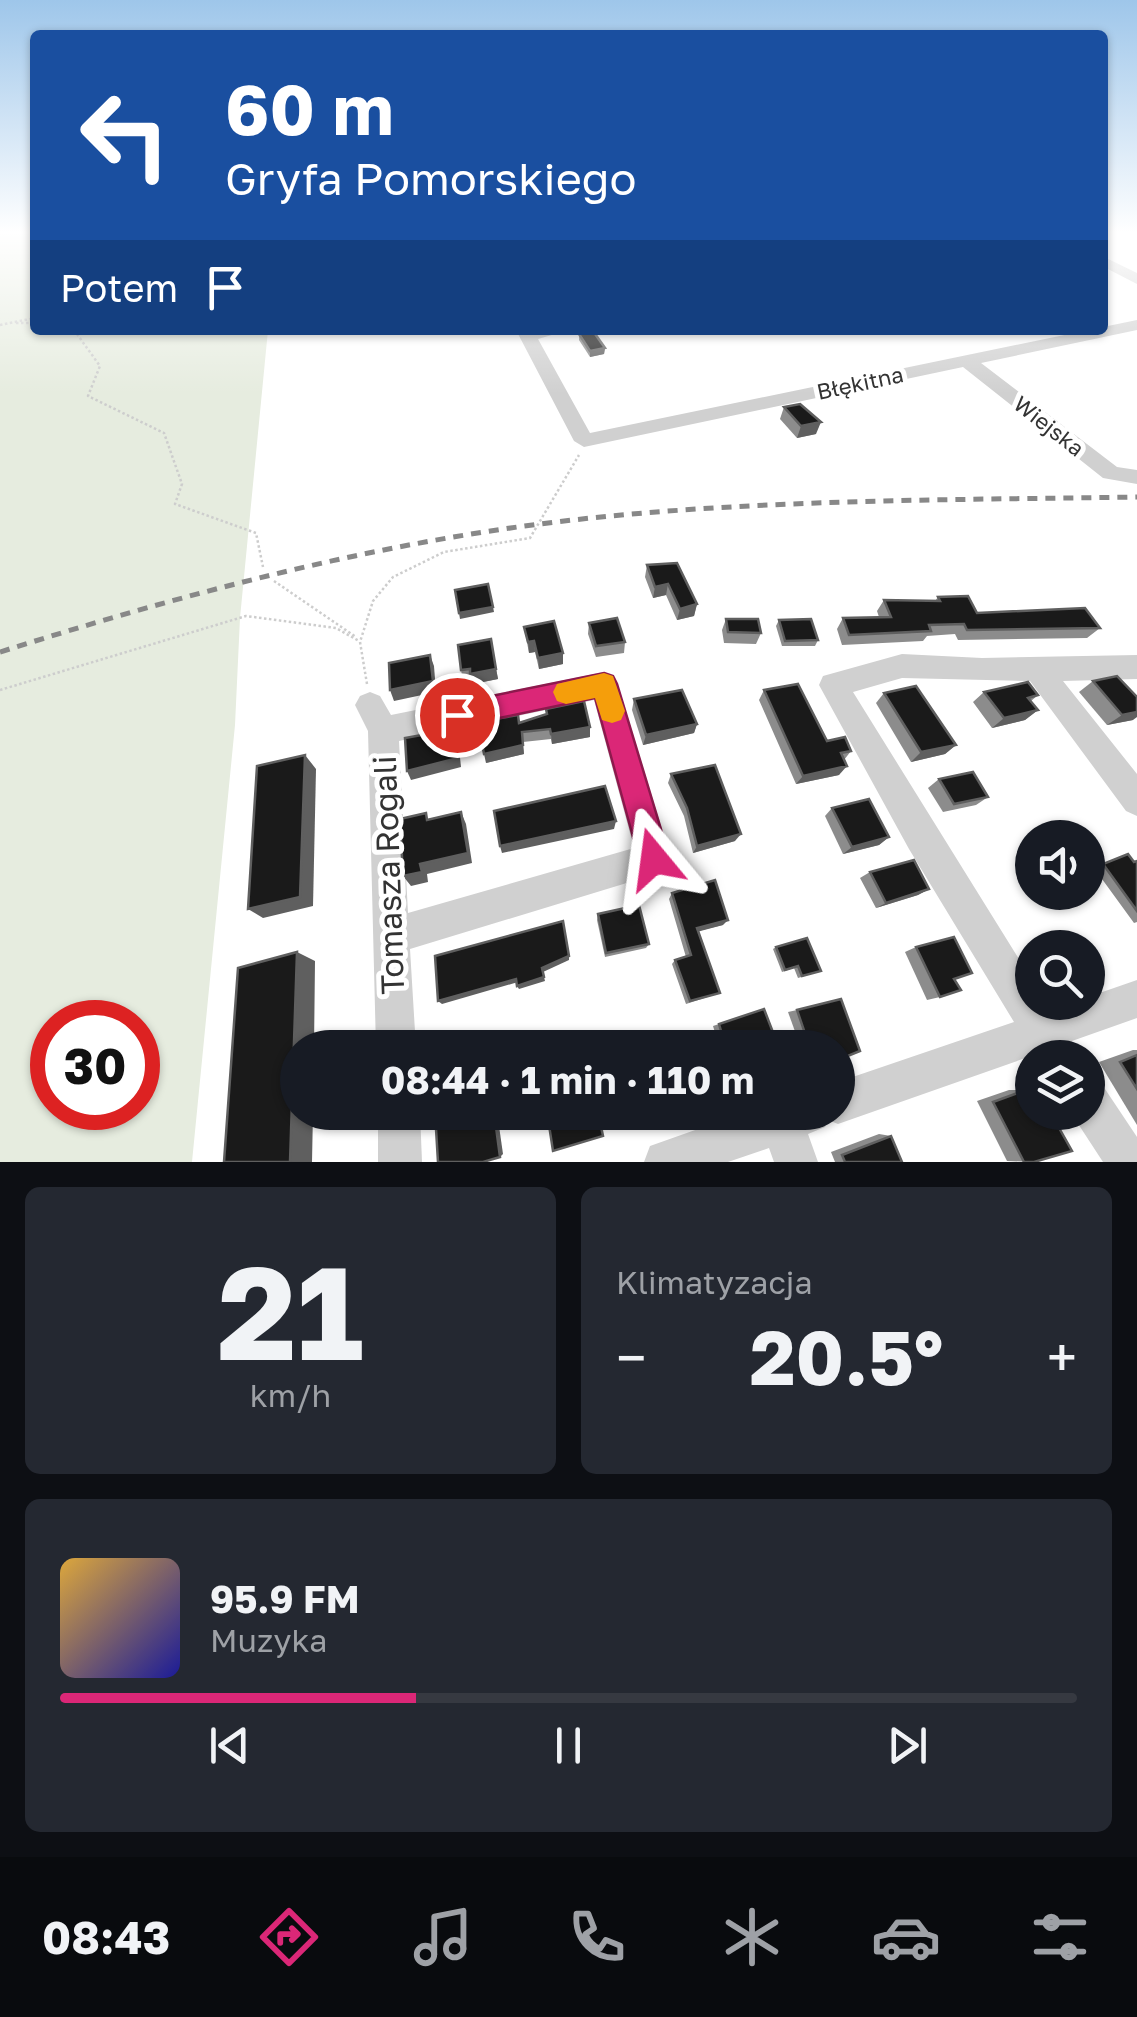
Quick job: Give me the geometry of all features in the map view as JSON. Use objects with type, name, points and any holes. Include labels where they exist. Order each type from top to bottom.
[{"type":"street","name":"Błękitna","points":[[1108,332],[1137,326]]},
{"type":"street","points":[[527,335],[584,440]]},
{"type":"street","name":"Błękitna","points":[[584,440],[1094,335]]},
{"type":"street","name":"Wiejska","points":[[967,362],[1111,474],[1137,477]]},
{"type":"street","points":[[1047,1040],[833,685],[902,666],[1137,667]]},
{"type":"street","points":[[1037,669],[1137,800]]},
{"type":"street","points":[[377,718],[604,684],[654,859],[392,936]]},
{"type":"street","name":"Tomasza Rogali","points":[[377,718],[395,1030]]},
{"type":"street","points":[[1062,1040],[1137,999]]},
{"type":"street","points":[[855,1098],[1015,1056]]},
{"type":"street","points":[[1105,1127],[1128,1162]]},
{"type":"street","points":[[399,1130],[400,1162]]},
{"type":"street","points":[[666,1162],[796,1132]]},
{"type":"path","points":[[11,323],[30,319]]},
{"type":"path","points":[[0,324],[30,323]]},
{"type":"path","points":[[78,335],[100,366],[88,396],[164,433],[182,484],[175,504],[256,534],[262,568]]},
{"type":"path","points":[[377,718],[360,642],[373,601],[393,576],[422,560],[481,544],[530,538],[576,463],[584,440]]},
{"type":"path","points":[[274,581],[307,608],[337,620],[360,642]]},
{"type":"path","points":[[0,690],[246,616],[336,628],[360,642]]},
{"type":"shaded area","points":[[0,285],[30,285],[30,335],[268,335],[240,618],[235,725],[192,1162],[0,1162]]},
{"type":"building","points":[[580,335],[596,335],[605,348],[590,351]]},
{"type":"building","points":[[800,404],[821,422],[801,426],[784,407]]},
{"type":"building","points":[[677,563],[697,604],[680,609],[668,584],[655,587],[647,565]]},
{"type":"building","points":[[488,584],[493,607],[459,613],[455,590]]},
{"type":"building","points":[[968,596],[977,613],[1085,608],[1100,628],[967,630],[964,624],[929,625],[931,631],[849,635],[843,618],[891,617],[884,600],[940,601],[938,597]]},
{"type":"building","points":[[617,618],[625,642],[596,646],[589,623]]},
{"type":"building","points":[[726,619],[758,619],[761,633],[728,632]]},
{"type":"building","points":[[811,619],[818,640],[785,641],[779,620]]},
{"type":"building","points":[[554,621],[563,653],[538,658],[534,641],[528,642],[524,627]]},
{"type":"building","points":[[491,639],[496,669],[470,674],[470,669],[461,670],[458,645]]},
{"type":"building","points":[[430,655],[433,681],[390,690],[389,663]]},
{"type":"building","points":[[1117,676],[1137,697],[1137,712],[1122,715],[1093,681]]},
{"type":"building","points":[[1028,682],[1038,695],[1028,698],[1038,710],[1004,718],[984,692]]},
{"type":"building","points":[[798,684],[827,741],[845,737],[851,751],[841,753],[847,766],[803,776],[764,690]]},
{"type":"building","points":[[916,686],[956,745],[921,752],[884,693]]},
{"type":"building","points":[[682,690],[697,724],[646,735],[634,699]]},
{"type":"building","points":[[584,701],[590,727],[551,734],[550,729],[522,732],[523,745],[484,754],[478,722],[518,715],[519,723],[547,714],[546,709]]},
{"type":"building","points":[[455,729],[458,758],[407,771],[405,738]]},
{"type":"building","points":[[305,755],[300,897],[248,909],[257,766]]},
{"type":"building","points":[[715,765],[741,834],[697,846],[687,808],[671,774]]},
{"type":"building","points":[[973,772],[988,797],[954,804],[939,779]]},
{"type":"building","points":[[605,786],[616,821],[500,846],[494,811]]},
{"type":"building","points":[[869,799],[889,837],[852,847],[832,808]]},
{"type":"building","points":[[461,812],[468,853],[420,864],[422,872],[403,876],[400,819],[426,813],[427,820]]},
{"type":"building","points":[[1128,854],[1137,861],[1137,911],[1105,867],[1105,863]]},
{"type":"building","points":[[914,860],[929,889],[886,903],[870,872]]},
{"type":"building","points":[[715,880],[728,920],[697,928],[720,993],[690,1001],[675,960],[691,955],[672,893]]},
{"type":"building","points":[[639,905],[649,944],[606,953],[598,914]]},
{"type":"building","points":[[563,921],[569,956],[542,968],[544,977],[517,986],[516,979],[438,1001],[435,956]]},
{"type":"building","points":[[954,937],[972,973],[954,979],[961,990],[940,997],[916,947]]},
{"type":"building","points":[[807,938],[821,971],[802,976],[798,966],[785,970],[776,947]]},
{"type":"building","points":[[297,952],[294,1030],[280,1030],[280,1130],[291,1130],[290,1162],[224,1162],[238,968]]},
{"type":"building","points":[[841,999],[852,1030],[804,1030],[797,1010]]},
{"type":"building","points":[[764,1009],[772,1030],[721,1030],[719,1024]]},
{"type":"building","points":[[1137,1055],[1137,1089],[1120,1062]]},
{"type":"building","points":[[1015,1094],[1015,1130],[1060,1130],[1072,1151],[1024,1162],[993,1102]]},
{"type":"building","points":[[436,1130],[496,1130],[500,1157],[483,1162],[438,1162]]},
{"type":"building","points":[[550,1130],[602,1130],[603,1136],[553,1151]]},
{"type":"building","points":[[891,1136],[902,1162],[845,1162],[842,1155]]},
{"type":"railway","points":[[0,652],[145,608],[292,570],[516,527],[659,512],[796,504],[1137,497]]},
{"type":"slow traffic","points":[[566,692],[604,684],[612,711]]},
{"type":"route","points":[[457,715],[604,684],[654,859]]}]
